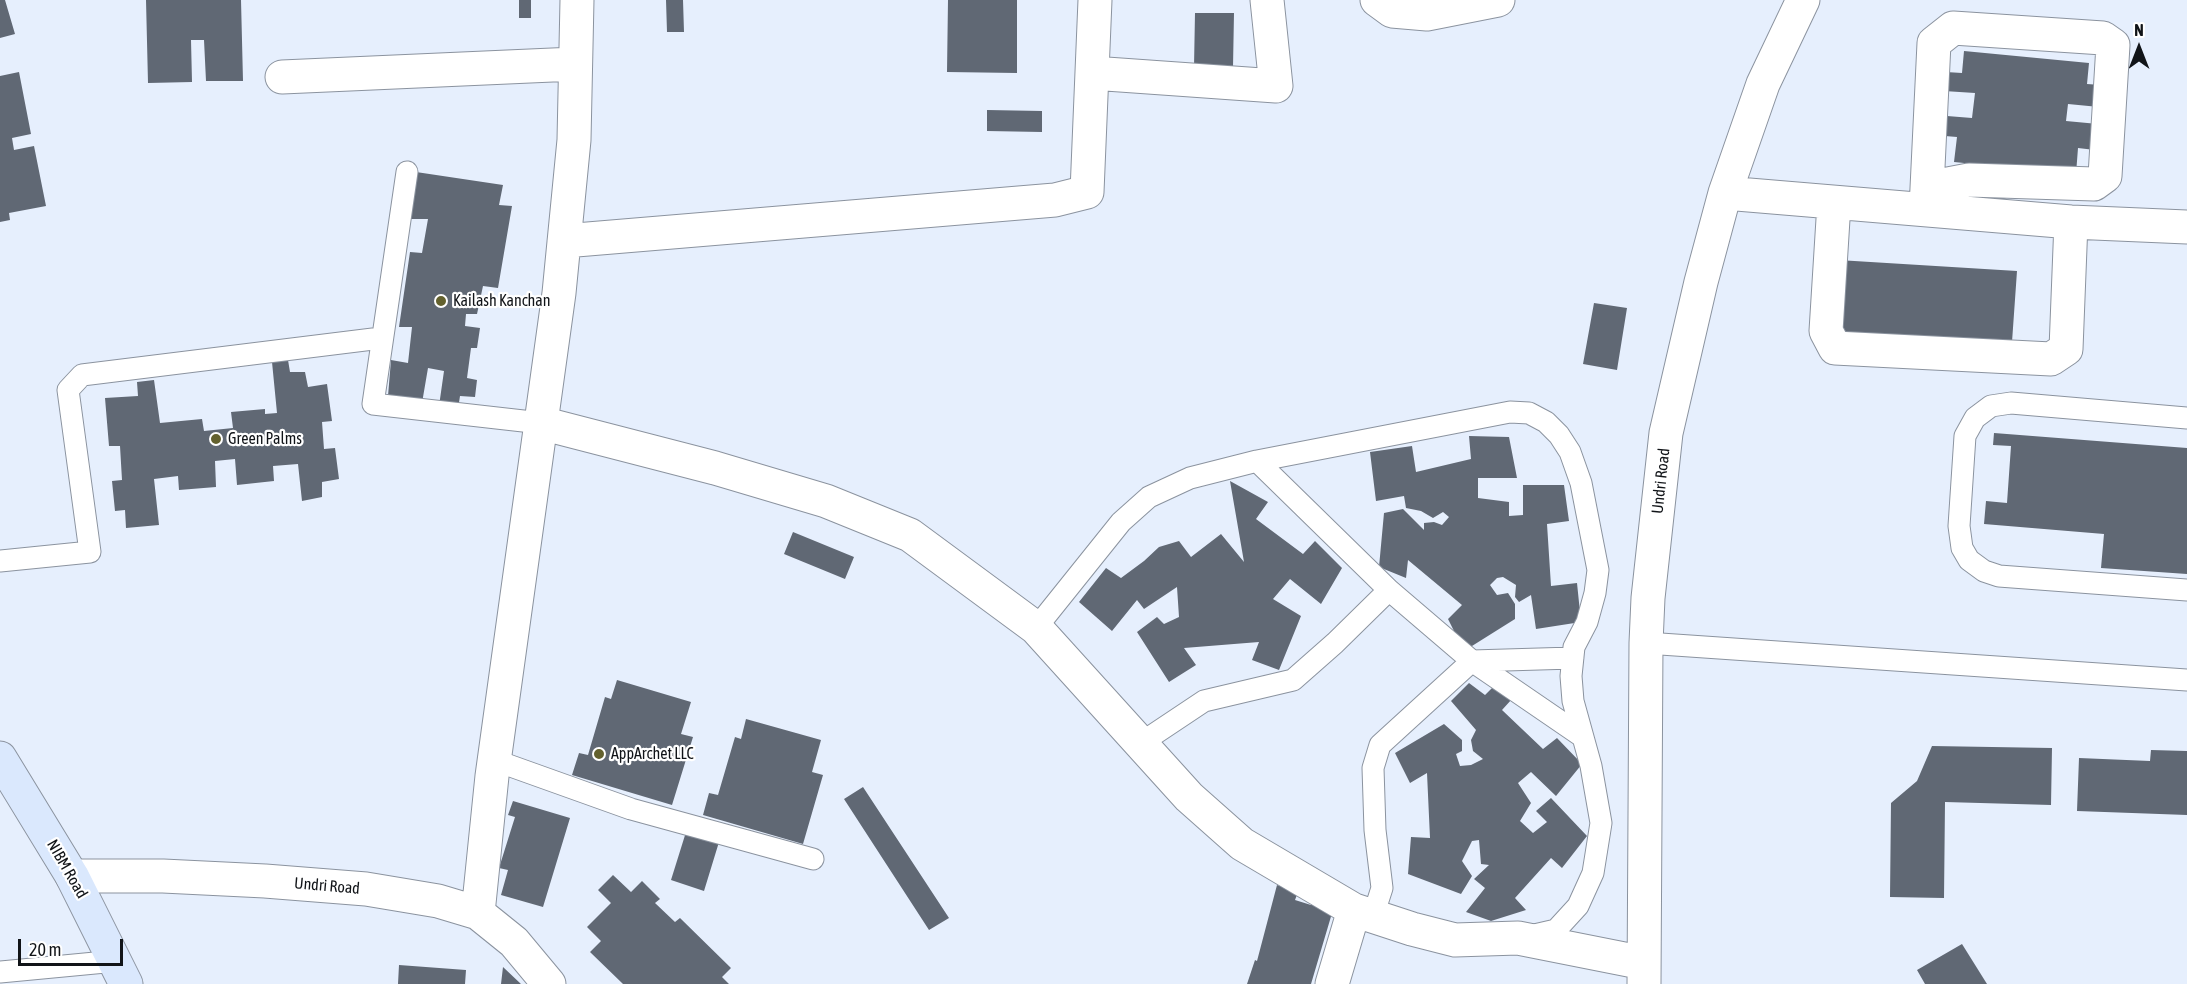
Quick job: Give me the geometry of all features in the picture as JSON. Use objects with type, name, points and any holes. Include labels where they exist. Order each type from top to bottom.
[{"type":"main road","name":"NIBM Road","points":[[0,758],[72,876],[121,973]]},
{"type":"street","points":[[478,913],[494,760],[564,241],[574,140],[576,0]]},
{"type":"street","points":[[564,241],[1055,200],[1087,192],[1095,0]]},
{"type":"street","points":[[1092,73],[1276,86],[1268,0]]},
{"type":"street","points":[[1377,0],[1392,11],[1427,14],[1498,0]]},
{"type":"street","name":"Undri Road","points":[[1644,973],[1646,643],[1648,598],[1666,433],[1701,282],[1725,193],[1764,84],[1803,0]]},
{"type":"street","points":[[1953,28],[2103,38],[2113,45],[2105,176],[2094,184],[1969,180],[1926,199],[1934,43],[1953,28]]},
{"type":"street","points":[[282,77],[576,64]]},
{"type":"street","points":[[1725,193],[1834,203],[1926,199],[2071,222],[2187,227]]},
{"type":"street","points":[[1834,203],[1826,331],[1835,348],[2051,359],[2066,349],[2071,222]]},
{"type":"street","points":[[541,423],[715,468],[826,501],[910,535],[1036,628],[1189,797],[1242,844],[1363,913],[1455,940],[1518,938],[1644,973]]},
{"type":"street","name":"Undri Road","points":[[72,876],[163,876],[366,890],[438,901],[478,913],[514,942],[549,984]]},
{"type":"street","points":[[1332,984],[1363,913]]},
{"type":"lane","points":[[407,172],[373,404],[541,423]]},
{"type":"lane","points":[[0,561],[90,552],[68,390],[82,375],[381,338]]},
{"type":"lane","points":[[2187,418],[2011,402],[1991,406],[1975,418],[1965,436],[1959,526],[1962,548],[1969,560],[1984,571],[2000,576],[2187,590]]},
{"type":"lane","points":[[1036,628],[1121,522],[1149,497],[1190,478],[1257,461],[1510,412],[1529,413],[1546,422],[1570,452],[1577,473],[1598,570],[1595,593],[1587,622],[1574,647],[1571,676],[1573,701],[1598,798],[1601,823],[1593,873],[1578,906],[1556,930],[1518,938]]},
{"type":"lane","points":[[1257,461],[1389,590],[1472,661],[1583,737]]},
{"type":"lane","points":[[1141,743],[1204,701],[1293,680],[1389,590]]},
{"type":"lane","points":[[1646,643],[2187,680]]},
{"type":"lane","points":[[1363,913],[1382,888],[1375,830],[1373,768],[1380,745],[1472,661],[1573,658]]},
{"type":"lane","points":[[494,760],[631,809],[813,860]]},
{"type":"lane","points":[[0,972],[121,973]]},
{"type":"building","points":[[0,0],[5,0],[15,34],[0,38]]},
{"type":"building","points":[[146,0],[241,0],[243,81],[206,81],[204,40],[191,40],[192,82],[148,83]]},
{"type":"building","points":[[519,0],[531,0],[531,18],[519,18]]},
{"type":"building","points":[[666,0],[683,0],[684,32],[667,32]]},
{"type":"building","points":[[948,0],[1017,0],[1017,73],[947,72]]},
{"type":"building","points":[[1195,13],[1234,13],[1233,67],[1194,67]]},
{"type":"building","points":[[1964,51],[2089,63],[2087,84],[2101,85],[2099,107],[2068,104],[2066,121],[2098,124],[2095,150],[2078,148],[2076,174],[1954,162],[1957,137],[1945,136],[1947,116],[1972,118],[1975,93],[1944,91],[1946,72],[1962,73]]},
{"type":"building","points":[[19,72],[31,134],[12,138],[14,150],[34,146],[46,206],[9,213],[10,220],[0,222],[0,76]]},
{"type":"building","points":[[987,110],[1042,111],[1042,132],[987,131]]},
{"type":"building","name":"Kailash Kanchan","points":[[416,172],[503,185],[499,205],[512,206],[498,288],[483,286],[477,314],[466,314],[465,326],[480,328],[477,348],[471,348],[467,378],[477,380],[475,397],[460,396],[458,409],[439,406],[444,371],[428,368],[422,403],[388,396],[391,360],[408,363],[412,327],[399,327],[410,252],[422,253],[428,219],[408,219]]},
{"type":"building","points":[[1838,260],[2017,271],[2012,342],[1833,331]]},
{"type":"building","points":[[1594,303],[1627,308],[1617,370],[1583,364]]},
{"type":"building","name":"Green Palms","points":[[288,360],[290,372],[305,372],[308,387],[327,384],[332,421],[322,422],[324,449],[335,448],[339,479],[322,482],[322,497],[302,501],[298,464],[273,466],[274,481],[237,485],[235,459],[215,461],[216,487],[179,490],[178,476],[154,479],[159,525],[126,528],[125,510],[115,511],[112,481],[122,480],[120,446],[109,446],[105,398],[138,396],[137,382],[154,380],[160,423],[202,419],[204,431],[233,428],[231,412],[265,409],[265,414],[277,413],[272,362]]},
{"type":"building","points":[[1994,433],[2187,448],[2187,574],[2101,568],[2104,534],[1984,524],[1986,501],[2007,503],[2011,446],[1993,445]]},
{"type":"building","points":[[1469,436],[1509,437],[1517,478],[1478,478],[1478,498],[1509,502],[1509,516],[1523,515],[1523,485],[1564,485],[1569,521],[1547,524],[1551,586],[1577,583],[1581,622],[1536,629],[1531,595],[1519,602],[1515,597],[1516,585],[1503,577],[1497,578],[1490,585],[1497,595],[1508,593],[1515,604],[1515,619],[1464,651],[1448,619],[1462,605],[1408,560],[1406,578],[1379,567],[1384,513],[1403,509],[1424,530],[1424,523],[1434,522],[1442,525],[1449,517],[1443,512],[1433,518],[1421,511],[1406,508],[1404,496],[1376,501],[1370,452],[1412,446],[1416,472],[1471,459]]},
{"type":"building","points":[[1230,481],[1268,502],[1256,519],[1303,554],[1315,541],[1342,568],[1321,604],[1290,579],[1273,599],[1301,616],[1279,670],[1252,660],[1259,642],[1184,648],[1196,665],[1169,682],[1137,632],[1157,617],[1164,624],[1179,617],[1177,587],[1144,609],[1137,600],[1112,631],[1079,602],[1106,568],[1121,578],[1159,547],[1179,541],[1191,557],[1221,534],[1244,562]]},
{"type":"building","points":[[793,532],[854,557],[845,579],[784,554]]},
{"type":"building","points":[[617,680],[691,702],[681,734],[693,737],[672,805],[572,775],[579,753],[588,755],[605,697],[611,699]]},
{"type":"building","points":[[1469,683],[1485,695],[1496,684],[1512,699],[1502,710],[1543,749],[1557,738],[1582,764],[1556,796],[1531,772],[1518,783],[1531,803],[1520,821],[1533,833],[1547,822],[1536,811],[1551,798],[1587,836],[1562,868],[1551,858],[1515,898],[1526,910],[1491,921],[1466,912],[1485,888],[1474,879],[1489,865],[1481,864],[1479,840],[1472,841],[1462,861],[1472,876],[1461,894],[1408,874],[1411,837],[1430,838],[1427,773],[1410,783],[1395,753],[1444,724],[1462,740],[1462,751],[1456,754],[1460,766],[1471,765],[1483,759],[1473,751],[1471,740],[1476,730],[1451,701]]},
{"type":"building","points":[[746,719],[821,740],[812,772],[823,775],[803,844],[703,815],[709,793],[718,795],[735,737],[741,739]]},
{"type":"building","points":[[1932,746],[2052,748],[2051,805],[1945,802],[1944,898],[1890,897],[1891,803],[1917,781]]},
{"type":"building","points":[[2151,750],[2187,751],[2187,815],[2077,811],[2079,758],[2150,761]]},
{"type":"building","points":[[863,787],[949,918],[929,930],[844,799]]},
{"type":"building","points":[[513,801],[570,818],[543,907],[501,895],[508,870],[499,868],[515,817],[508,815]]},
{"type":"building","points":[[686,832],[719,842],[704,891],[671,880]]},
{"type":"building","points":[[613,875],[631,892],[642,881],[660,899],[655,903],[675,922],[680,918],[731,968],[722,977],[729,984],[623,984],[590,952],[601,941],[587,927],[611,903],[598,890]]},
{"type":"building","points":[[1277,885],[1298,892],[1295,900],[1311,905],[1313,896],[1335,903],[1311,984],[1247,984],[1255,960],[1257,961]]},
{"type":"building","points":[[1962,944],[1987,984],[1925,984],[1917,970]]},
{"type":"building","points":[[399,965],[466,970],[465,984],[398,984]]},
{"type":"building","points":[[503,967],[521,984],[501,984]]},
{"type":"place","name":"Kailash Kanchan","points":[[441,301]]},
{"type":"place","name":"Green Palms","points":[[216,439]]},
{"type":"place","name":"AppArchet LLC","points":[[599,754]]}]
